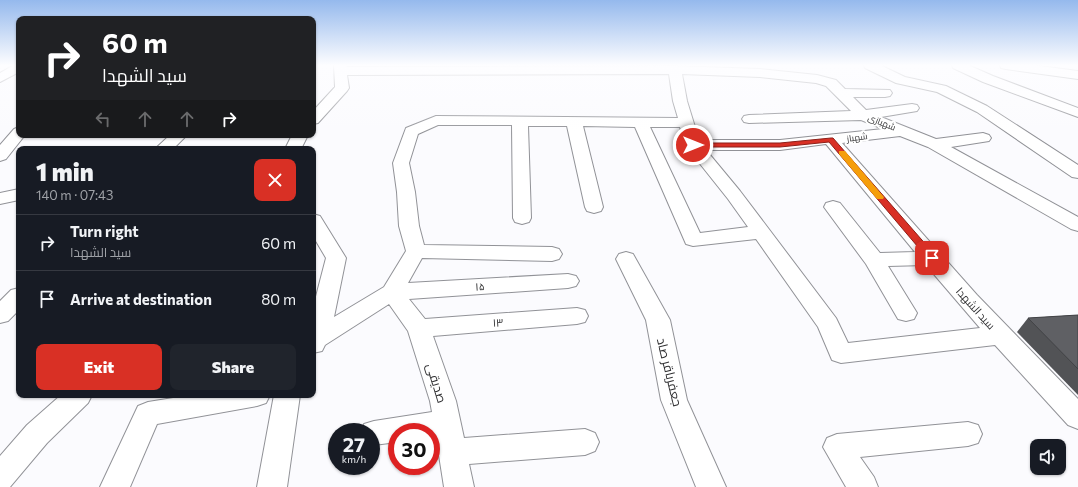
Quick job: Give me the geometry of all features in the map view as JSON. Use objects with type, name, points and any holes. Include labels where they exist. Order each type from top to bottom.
[{"type":"street","points":[[319,107],[342,88]]},
{"type":"street","points":[[678,88],[680,101],[693,145],[734,195],[828,324],[841,353],[1000,335]]},
{"type":"street","name":"شهبازی","points":[[836,88],[863,115],[934,144],[1078,225]]},
{"type":"street","points":[[935,88],[982,108],[1078,173]]},
{"type":"street","points":[[1011,88],[1078,113]]},
{"type":"street","points":[[841,93],[884,93]]},
{"type":"street","points":[[749,119],[863,115],[912,108]]},
{"type":"street","points":[[316,341],[392,292],[416,251],[409,226],[406,192],[401,163],[411,131],[436,120],[686,123]]},
{"type":"street","points":[[520,121],[522,218]]},
{"type":"street","points":[[574,122],[594,207]]},
{"type":"street","points":[[640,122],[693,240],[761,232]]},
{"type":"street","points":[[0,130],[16,128]]},
{"type":"street","name":"شهباز","points":[[693,145],[780,145],[902,131]]},
{"type":"street","points":[[0,156],[16,136]]},
{"type":"street","points":[[166,146],[176,138]]},
{"type":"street","points":[[934,144],[983,138]]},
{"type":"street","name":"سید الشهدا","points":[[831,140],[969,301],[1078,417]]},
{"type":"street","points":[[0,199],[16,195]]},
{"type":"street","points":[[833,207],[874,260],[906,313]]},
{"type":"street","points":[[316,225],[336,258],[316,338]]},
{"type":"street","points":[[416,251],[552,254]]},
{"type":"street","points":[[874,260],[932,258]]},
{"type":"street","name":"جعفرباقر صاد","points":[[626,260],[658,320],[674,400],[711,487]]},
{"type":"street","name":"۱۵","points":[[392,292],[568,281]]},
{"type":"street","name":"صدیقی","points":[[392,292],[419,328],[443,401],[459,487]]},
{"type":"street","points":[[0,315],[16,299]]},
{"type":"street","name":"۱۳","points":[[419,328],[577,316]]},
{"type":"street","points":[[0,477],[37,434],[76,398]]},
{"type":"street","points":[[115,487],[148,414],[240,398]]},
{"type":"street","points":[[272,487],[287,398]]},
{"type":"street","points":[[380,432],[447,422]]},
{"type":"street","points":[[863,487],[837,447],[968,434]]},
{"type":"street","points":[[452,452],[585,442]]},
{"type":"building","points":[[1078,315],[1078,369],[1028,318]]},
{"type":"slow traffic","points":[[842,153],[880,197]]},
{"type":"route","points":[[693,145],[780,145],[831,140],[932,258]]}]
